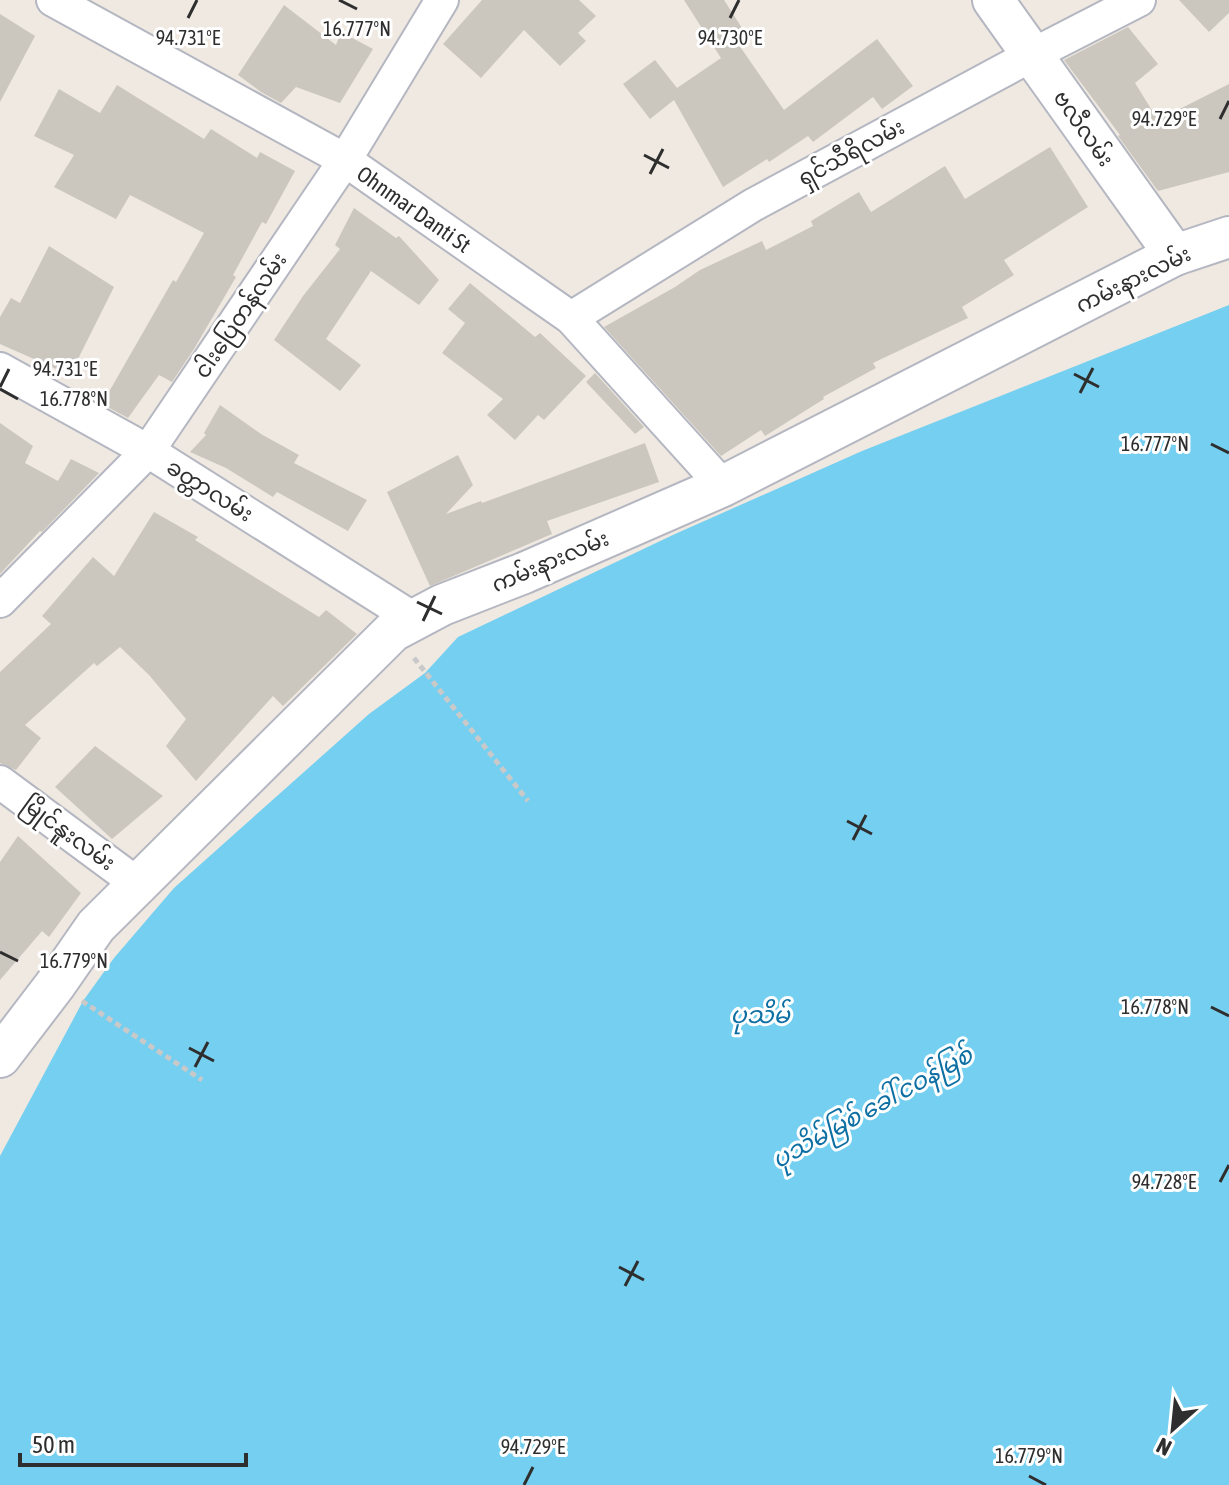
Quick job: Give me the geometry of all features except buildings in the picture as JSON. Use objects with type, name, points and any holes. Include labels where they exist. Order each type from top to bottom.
[{"type":"street","name":"Ohnmar Danti St","points":[[53,0],[104,12],[345,160],[571,318],[723,486]]},
{"type":"street","name":"ငါးပြေတန်လမ်း","points":[[0,601],[148,451],[345,160],[442,0]]},
{"type":"street","name":"ဗလီလမ်း","points":[[993,0],[1175,255]]},
{"type":"street","name":"ရှင်သီရိလမ်း","points":[[571,318],[753,205],[1139,0]]},
{"type":"street","name":"ကမ်းနားလမ်း","points":[[0,1057],[96,926],[404,625],[442,605],[524,573],[723,486],[1175,255],[1229,237]]},
{"type":"street","name":"ခတ္တာလမ်း","points":[[0,369],[148,451],[404,625]]},
{"type":"street","name":"မြိုင်နူးလမ်း","points":[[0,782],[139,885]]},
{"type":"path","points":[[404,625],[528,801]]},
{"type":"path","points":[[55,985],[202,1080]]},
{"type":"water","name":"ပုသိမ်","points":[[1229,305],[1229,1485],[0,1485],[0,1156],[83,1001],[114,958],[174,888],[369,714],[425,673],[458,637],[675,534],[862,451]]},
{"type":"water label","name":"ပုသိမ်မြစ် ခေါ် ငဝန်မြစ်","points":[[872,1107]]}]
